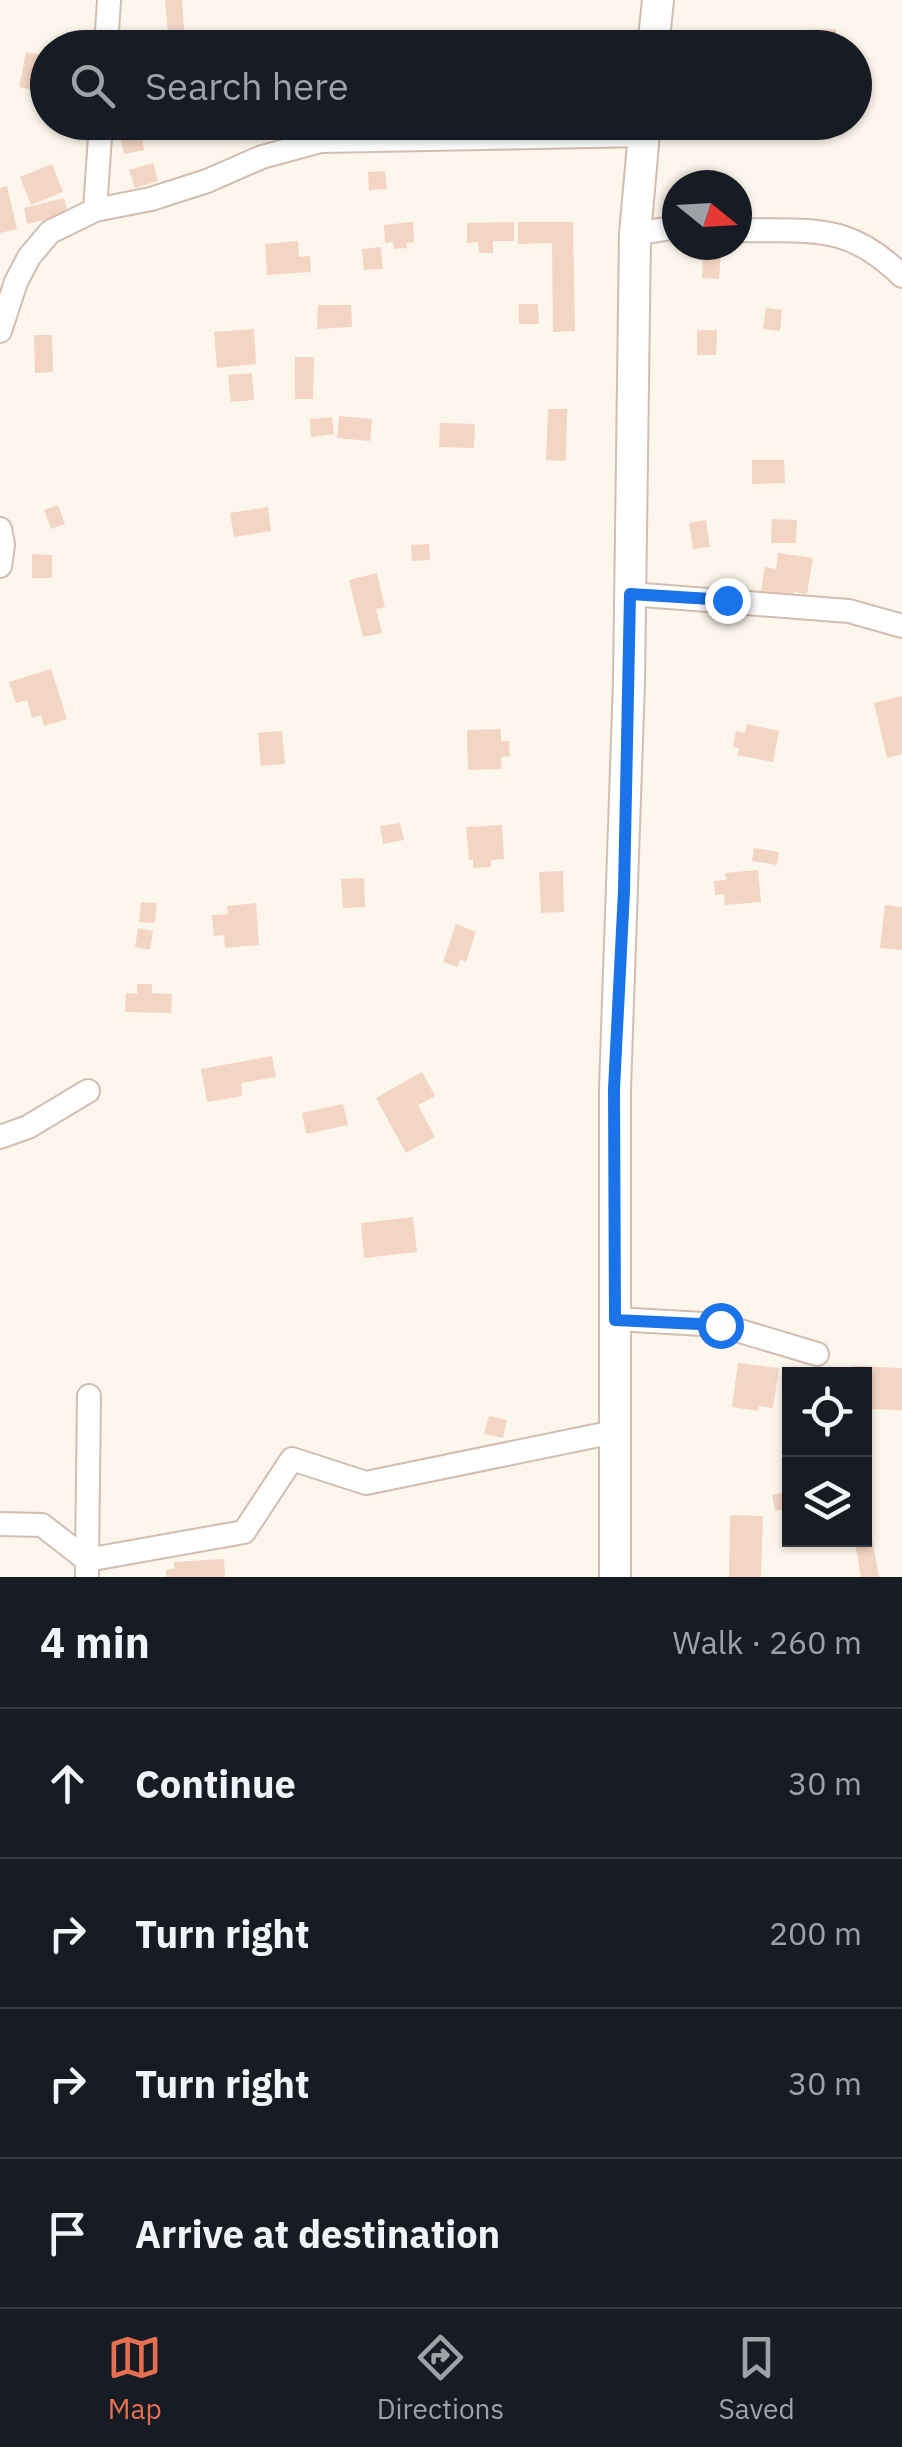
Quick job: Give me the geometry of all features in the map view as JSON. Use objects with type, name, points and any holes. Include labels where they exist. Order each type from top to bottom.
[{"type":"street","points":[[108,30],[110,0]]},
{"type":"street","points":[[655,30],[658,0]]},
{"type":"street","points":[[95,210],[100,140]]},
{"type":"street","points":[[0,331],[16,282],[50,232],[95,210],[150,199],[321,140]]},
{"type":"street","points":[[615,1577],[614,1089],[624,891],[634,234],[644,140]]},
{"type":"street","points":[[634,234],[662,230]]},
{"type":"street","points":[[752,230],[822,230],[840,234],[883,257],[902,276]]},
{"type":"street","points":[[0,529],[0,566]]},
{"type":"street","points":[[630,594],[849,611],[902,626]]},
{"type":"street","points":[[0,1137],[28,1127],[88,1091]]},
{"type":"street","points":[[615,1320],[720,1325],[817,1354]]},
{"type":"street","points":[[87,1568],[89,1396]]},
{"type":"street","points":[[87,1568],[244,1532],[292,1459],[366,1483],[614,1432]]},
{"type":"street","points":[[0,1524],[42,1526],[87,1568]]},
{"type":"building","points":[[165,0],[182,0],[184,30],[168,30]]},
{"type":"building","points":[[26,52],[30,53],[30,89],[19,87]]},
{"type":"building","points":[[121,140],[143,140],[144,150],[124,154]]},
{"type":"building","points":[[153,163],[158,181],[135,188],[129,170]]},
{"type":"building","points":[[52,164],[63,192],[31,205],[20,177]]},
{"type":"building","points":[[385,171],[387,189],[369,190],[368,172]]},
{"type":"building","points":[[7,186],[17,229],[0,233],[0,188]]},
{"type":"building","points":[[64,198],[68,214],[27,224],[24,208]]},
{"type":"building","points":[[413,222],[414,242],[406,243],[407,248],[394,249],[393,242],[385,243],[384,225]]},
{"type":"building","points":[[514,222],[514,241],[493,241],[493,253],[479,253],[478,242],[467,243],[467,223]]},
{"type":"building","points":[[518,222],[573,222],[575,331],[553,332],[552,243],[518,244]]},
{"type":"building","points":[[298,241],[299,257],[310,256],[311,272],[267,275],[265,244]]},
{"type":"building","points":[[381,247],[383,269],[364,270],[362,249]]},
{"type":"building","points":[[703,260],[720,260],[719,279],[702,278]]},
{"type":"building","points":[[519,304],[538,304],[539,324],[519,324]]},
{"type":"building","points":[[318,305],[351,305],[352,327],[317,329]]},
{"type":"building","points":[[766,308],[782,310],[780,331],[763,329]]},
{"type":"building","points":[[254,329],[256,364],[217,368],[214,332]]},
{"type":"building","points":[[697,330],[717,330],[716,355],[697,355]]},
{"type":"building","points":[[34,335],[52,335],[53,372],[35,373]]},
{"type":"building","points":[[295,357],[314,357],[313,399],[295,399]]},
{"type":"building","points":[[252,373],[254,400],[231,402],[228,375]]},
{"type":"building","points":[[548,409],[567,409],[566,461],[546,460]]},
{"type":"building","points":[[339,416],[372,419],[370,441],[337,438]]},
{"type":"building","points":[[332,417],[334,434],[311,437],[310,419]]},
{"type":"building","points":[[440,423],[475,424],[474,448],[439,447]]},
{"type":"building","points":[[752,460],[784,460],[785,483],[752,484]]},
{"type":"building","points":[[58,505],[65,524],[51,529],[44,510]]},
{"type":"building","points":[[268,507],[271,531],[234,537],[230,513]]},
{"type":"building","points":[[772,519],[797,520],[796,543],[771,543]]},
{"type":"building","points":[[706,520],[710,547],[693,549],[689,523]]},
{"type":"building","points":[[429,544],[430,560],[412,561],[411,545]]},
{"type":"building","points":[[778,553],[813,558],[807,594],[794,592],[793,601],[760,596],[765,567],[776,569]]},
{"type":"building","points":[[32,554],[52,555],[52,578],[32,578]]},
{"type":"building","points":[[377,573],[385,607],[376,609],[382,633],[363,637],[349,580]]},
{"type":"building","points":[[51,669],[67,719],[44,726],[41,715],[32,718],[27,700],[16,703],[9,682]]},
{"type":"building","points":[[902,696],[902,754],[887,758],[874,703]]},
{"type":"building","points":[[747,724],[779,731],[773,762],[737,755],[739,748],[733,747],[736,731],[745,733]]},
{"type":"building","points":[[501,729],[501,741],[509,741],[510,756],[501,757],[502,769],[468,770],[467,730]]},
{"type":"building","points":[[282,731],[285,764],[261,766],[258,733]]},
{"type":"building","points":[[400,823],[404,840],[383,844],[380,826]]},
{"type":"building","points":[[502,825],[504,859],[491,860],[491,867],[473,868],[466,827]]},
{"type":"building","points":[[754,848],[779,852],[777,865],[752,861]]},
{"type":"building","points":[[758,870],[761,902],[725,905],[724,894],[715,895],[714,881],[726,880],[725,873]]},
{"type":"building","points":[[563,871],[564,912],[541,913],[539,872]]},
{"type":"building","points":[[364,878],[365,907],[343,908],[341,879]]},
{"type":"building","points":[[141,902],[157,903],[155,923],[139,922]]},
{"type":"building","points":[[256,903],[259,945],[225,948],[224,935],[214,936],[212,915],[228,914],[227,906]]},
{"type":"building","points":[[885,905],[902,907],[902,950],[880,948]]},
{"type":"building","points":[[456,924],[476,932],[466,962],[460,959],[458,967],[443,962]]},
{"type":"building","points":[[138,928],[153,931],[150,950],[135,947]]},
{"type":"building","points":[[137,984],[152,984],[152,993],[172,994],[171,1013],[125,1012],[126,993],[137,994]]},
{"type":"building","points":[[272,1056],[276,1077],[241,1083],[242,1096],[207,1102],[201,1069]]},
{"type":"building","points":[[422,1072],[435,1096],[418,1105],[435,1137],[406,1153],[376,1098]]},
{"type":"building","points":[[343,1104],[348,1125],[306,1134],[302,1113]]},
{"type":"building","points":[[413,1217],[417,1252],[364,1258],[361,1223]]},
{"type":"building","points":[[738,1363],[779,1368],[773,1408],[759,1406],[758,1411],[732,1407]]},
{"type":"building","points":[[853,1366],[902,1368],[902,1410],[872,1409],[872,1367]]},
{"type":"building","points":[[489,1416],[507,1420],[503,1438],[484,1434]]},
{"type":"building","points":[[782,1493],[782,1510],[775,1511],[772,1495]]},
{"type":"building","points":[[730,1515],[763,1516],[761,1577],[729,1577]]},
{"type":"building","points":[[872,1539],[879,1577],[861,1577],[856,1547],[872,1547]]},
{"type":"building","points":[[224,1559],[225,1577],[166,1577],[166,1570],[174,1569],[174,1562]]},
{"type":"route","points":[[720,1325],[615,1320],[614,1089],[624,891],[630,594],[727,600]]}]
